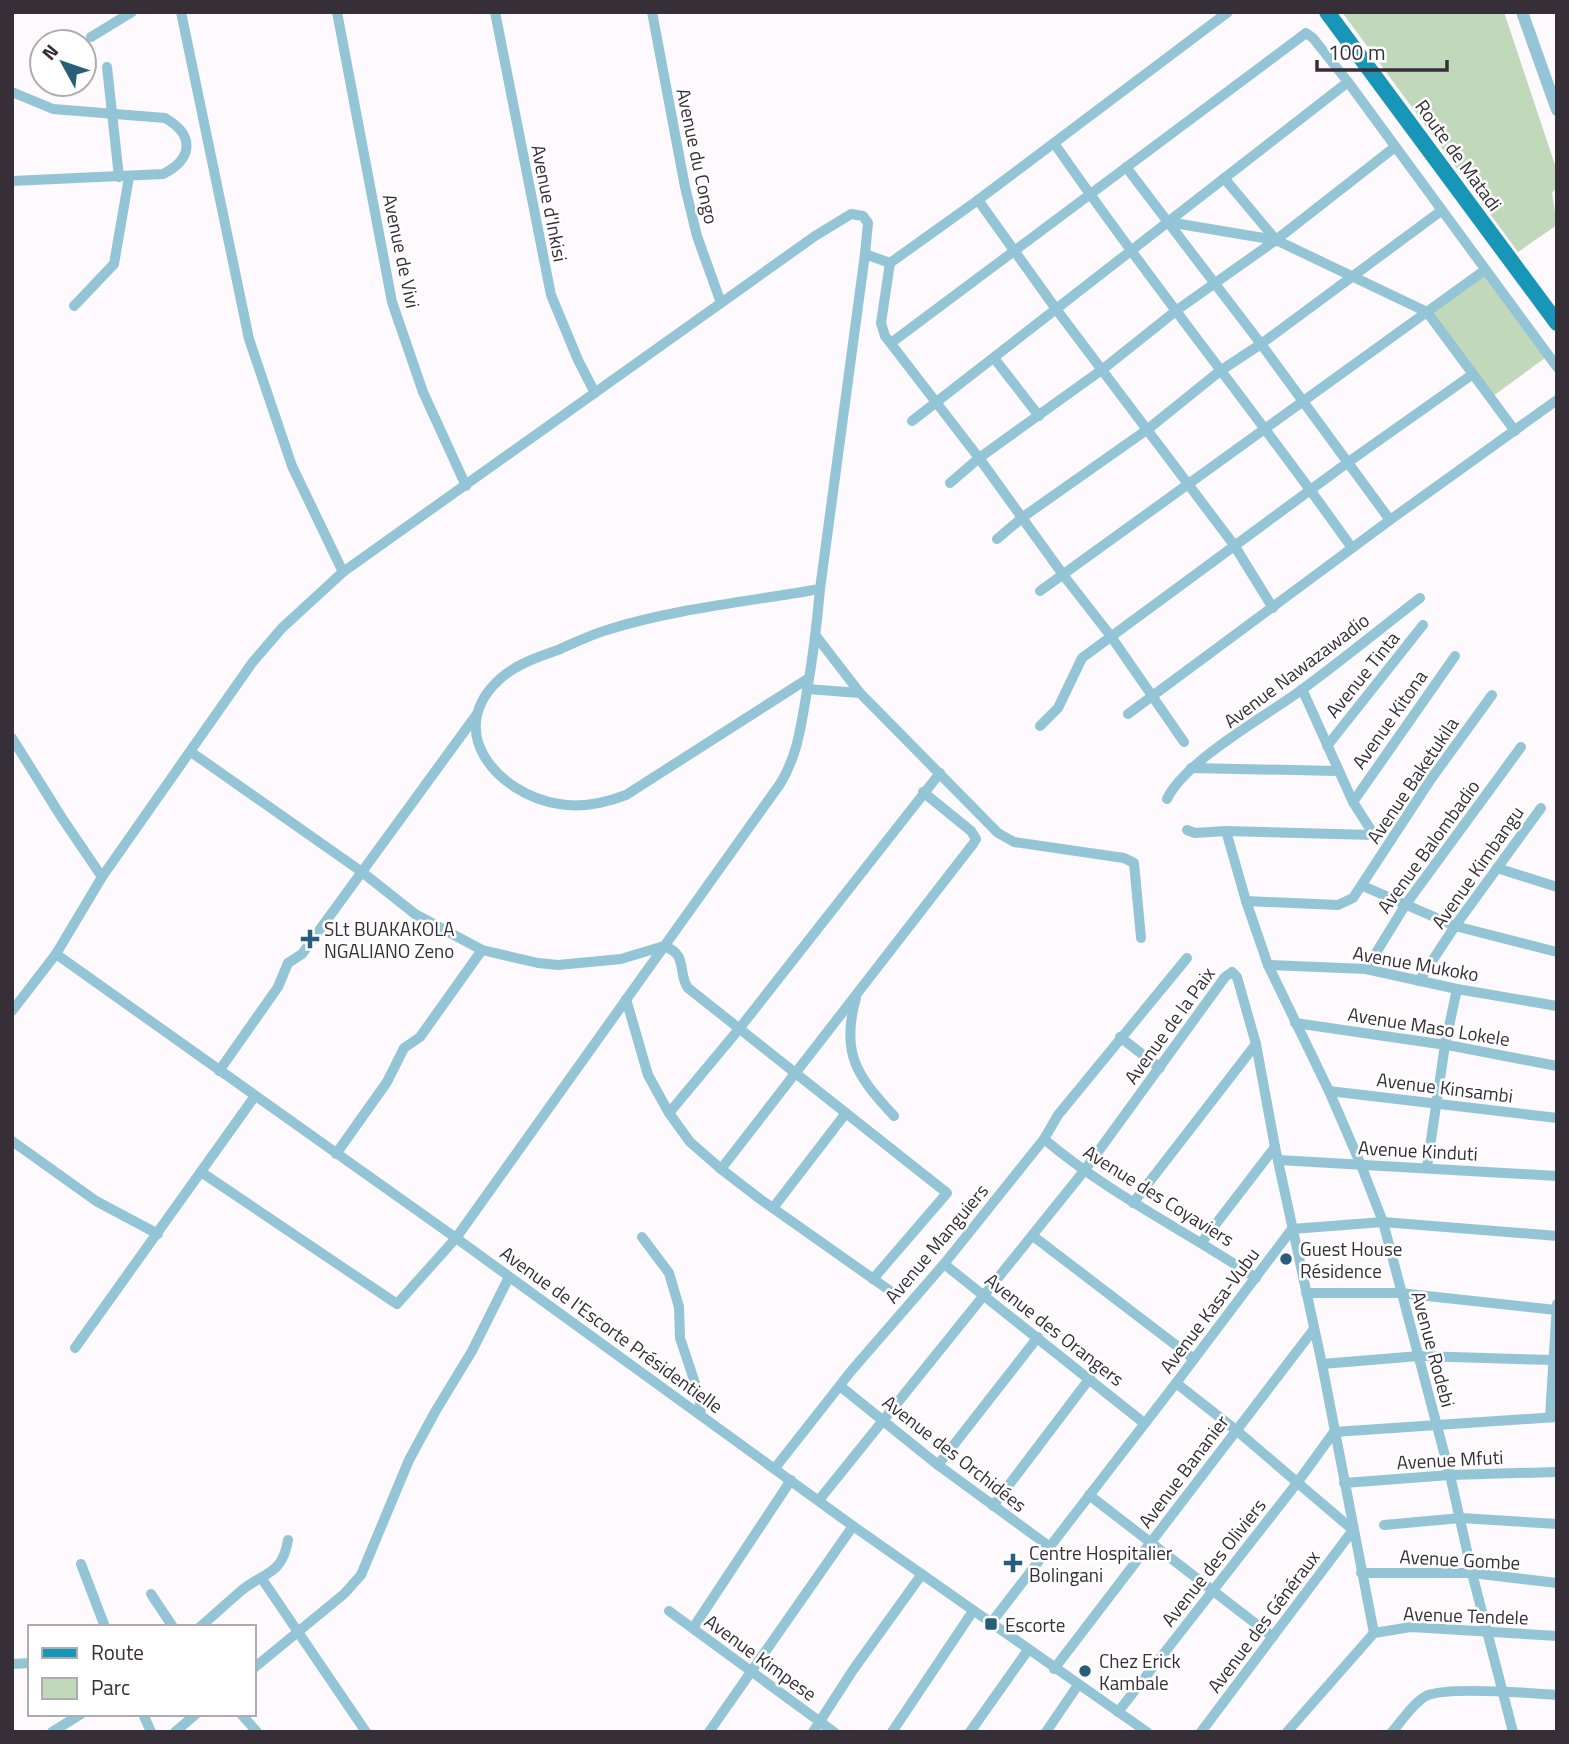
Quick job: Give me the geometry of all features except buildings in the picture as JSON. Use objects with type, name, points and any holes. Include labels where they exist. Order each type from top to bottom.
[{"type":"main road","name":"Route de Matadi","points":[[1327,12],[1557,323]]},
{"type":"street","points":[[98,33],[132,12]]},
{"type":"street","points":[[181,12],[249,339],[288,456],[343,572]]},
{"type":"street","name":"Avenue de Vivi","points":[[337,12],[392,302],[423,392],[466,486]]},
{"type":"street","name":"Avenue d'Inkisi","points":[[495,12],[545,273],[551,295],[595,393]]},
{"type":"street","name":"Avenue du Congo","points":[[652,12],[685,187],[697,236],[721,303]]},
{"type":"street","points":[[1184,742],[1111,635],[1063,576],[1023,517],[891,343],[882,330],[881,323],[890,263],[1228,12]]},
{"type":"street","points":[[1522,12],[1557,110]]},
{"type":"street","points":[[891,343],[1306,33],[1310,34],[1349,82],[1557,367]]},
{"type":"street","points":[[74,306],[114,264],[124,177],[107,67]]},
{"type":"street","points":[[912,421],[1349,82]]},
{"type":"street","points":[[12,92],[53,109],[166,118],[179,126],[186,138],[186,152],[182,162],[163,174],[12,181]]},
{"type":"street","points":[[1054,142],[1130,251],[1177,310],[1352,548]]},
{"type":"street","points":[[950,483],[979,458],[1103,369],[1177,310],[1276,240],[1395,147]]},
{"type":"street","points":[[1126,167],[1261,344],[1390,520]]},
{"type":"street","points":[[1224,178],[1276,240]]},
{"type":"street","points":[[978,200],[1056,309],[1234,545],[1273,608]]},
{"type":"street","points":[[997,539],[1023,517],[1148,429],[1220,371],[1261,344],[1441,211]]},
{"type":"street","points":[[12,1011],[56,954],[102,877],[267,645],[304,606],[343,572],[815,236],[851,214],[863,216],[868,223],[865,254],[816,636],[798,747],[790,767],[456,1238],[397,1304],[201,1172]]},
{"type":"street","points":[[1168,222],[1276,240],[1427,312],[1515,431]]},
{"type":"street","points":[[865,254],[890,263]]},
{"type":"street","points":[[1040,591],[1485,270]]},
{"type":"street","points":[[994,358],[1039,416]]},
{"type":"street","points":[[1040,726],[1058,708],[1082,658],[1310,489],[1473,374]]},
{"type":"street","points":[[1128,714],[1557,400]]},
{"type":"street","points":[[219,1071],[278,987],[288,963],[302,954],[477,714],[489,689],[503,676],[520,664],[606,630],[650,619],[820,589]]},
{"type":"street","name":"Avenue Nawazawadio","points":[[1167,799],[1173,786],[1191,768],[1302,689],[1420,598]]},
{"type":"street","name":"Avenue Tinta","points":[[1327,746],[1423,625]]},
{"type":"street","points":[[816,636],[860,693],[1005,839],[1124,858],[1134,863],[1141,938]]},
{"type":"street","name":"Avenue Kitona","points":[[1353,802],[1455,656]]},
{"type":"street","points":[[477,714],[476,740],[485,761],[506,781],[529,795],[557,804],[577,806],[608,802],[626,795],[808,684],[860,693]]},
{"type":"street","points":[[1302,689],[1353,802],[1373,835],[1387,846]]},
{"type":"street","name":"Avenue Baketukila","points":[[1363,886],[1387,846],[1492,695]]},
{"type":"street","points":[[12,738],[102,877]]},
{"type":"street","name":"Avenue Balombadio","points":[[1366,969],[1406,904],[1521,747]]},
{"type":"street","points":[[191,752],[362,872],[415,914],[482,950],[558,965],[621,960],[664,946],[671,949],[681,960],[684,982],[688,988],[947,1192],[873,1279]]},
{"type":"street","points":[[1191,768],[1337,771]]},
{"type":"street","points":[[668,1113],[739,1029],[940,773]]},
{"type":"street","points":[[721,1169],[975,839],[971,831],[923,792]]},
{"type":"street","name":"Avenue Kimbangu","points":[[1419,981],[1455,926],[1541,808]]},
{"type":"street","points":[[1187,830],[1195,833],[1226,831],[1373,835]]},
{"type":"street","name":"Avenue Rodebi","points":[[1226,831],[1245,901],[1268,965],[1329,1091],[1362,1165],[1383,1222],[1461,1518],[1472,1573],[1513,1732]]},
{"type":"street","points":[[1497,868],[1557,887]]},
{"type":"street","points":[[1245,901],[1338,905],[1348,902],[1363,886],[1455,926],[1557,952]]},
{"type":"street","points":[[336,1154],[387,1082],[404,1048],[420,1037],[482,950]]},
{"type":"street","name":"Avenue de l'Escorte Présidentielle","points":[[56,954],[456,1238],[853,1526],[1147,1732]]},
{"type":"street","name":"Avenue Manguiers","points":[[775,1468],[840,1386],[944,1264],[1044,1139],[1058,1115],[1187,958]]},
{"type":"street","name":"Avenue Mukoko","points":[[1268,965],[1366,969],[1457,989],[1557,1006]]},
{"type":"street","name":"Avenue de la Paix","points":[[819,1500],[1084,1171],[1225,976],[1231,972],[1237,976],[1256,1044],[1374,1633]]},
{"type":"street","points":[[1427,1167],[1445,1045],[1457,989]]},
{"type":"street","points":[[858,992],[851,1023],[852,1054],[864,1083],[894,1116]]},
{"type":"street","points":[[626,999],[648,1075],[668,1113],[690,1142],[773,1208],[896,1295]]},
{"type":"street","name":"Avenue Maso Lokele","points":[[1295,1023],[1445,1045],[1557,1066]]},
{"type":"street","points":[[1121,1037],[1160,1068]]},
{"type":"street","points":[[1133,1203],[1256,1044]]},
{"type":"street","name":"Avenue Kinsambi","points":[[1329,1091],[1557,1118]]},
{"type":"street","points":[[75,1348],[255,1096]]},
{"type":"street","points":[[773,1208],[846,1113]]},
{"type":"street","name":"Avenue des Coyaviers","points":[[1044,1139],[1084,1171],[1256,1278]]},
{"type":"street","points":[[12,1141],[96,1201],[158,1234]]},
{"type":"street","points":[[1202,1242],[1275,1147]]},
{"type":"street","name":"Avenue Kinduti","points":[[1278,1160],[1557,1176]]},
{"type":"street","points":[[1292,1228],[1383,1222],[1557,1236]]},
{"type":"street","name":"Avenue Kasa-Vubu","points":[[991,1623],[1292,1228]]},
{"type":"street","points":[[1033,1236],[1194,1359]]},
{"type":"street","points":[[642,1237],[669,1273],[679,1307],[680,1338],[699,1395],[701,1415]]},
{"type":"street","name":"Avenue des Orangers","points":[[944,1264],[1144,1423]]},
{"type":"street","points":[[256,1666],[344,1594],[360,1575],[410,1460],[472,1351],[509,1277]]},
{"type":"street","points":[[1306,1293],[1400,1293],[1556,1310]]},
{"type":"street","points":[[1334,1432],[1553,1417],[1557,1304]]},
{"type":"street","name":"Avenue Bananier","points":[[1054,1668],[1314,1329]]},
{"type":"street","points":[[938,1465],[1038,1338]]},
{"type":"street","points":[[1322,1364],[1419,1356],[1553,1360]]},
{"type":"street","points":[[993,1506],[1090,1378]]},
{"type":"street","points":[[1176,1383],[1236,1430],[1353,1530]]},
{"type":"street","name":"Avenue des Orchidées","points":[[840,1386],[938,1465],[1050,1546]]},
{"type":"street","name":"Avenue des Oliviers","points":[[1118,1712],[1334,1432]]},
{"type":"street","name":"Avenue Mfuti","points":[[1344,1483],[1450,1475],[1557,1472]]},
{"type":"street","points":[[693,1628],[791,1480]]},
{"type":"street","points":[[1089,1495],[1149,1544],[1273,1637]]},
{"type":"street","points":[[1384,1525],[1461,1518],[1557,1524]]},
{"type":"street","points":[[709,1732],[853,1526]]},
{"type":"street","name":"Avenue des Généraux","points":[[1201,1732],[1353,1530]]},
{"type":"street","points":[[203,1625],[246,1587],[277,1569],[283,1561],[288,1540]]},
{"type":"street","points":[[81,1564],[104,1625]]},
{"type":"street","name":"Avenue Gombe","points":[[1361,1573],[1472,1573],[1557,1583]]},
{"type":"street","points":[[816,1727],[922,1574]]},
{"type":"street","points":[[262,1579],[366,1732]]},
{"type":"street","points":[[151,1594],[172,1625]]},
{"type":"street","name":"Avenue Kimpese","points":[[669,1611],[752,1673],[816,1727],[834,1732]]},
{"type":"street","points":[[892,1732],[973,1611]]},
{"type":"street","name":"Avenue Tendele","points":[[1374,1633],[1411,1627],[1557,1636]]},
{"type":"street","points":[[1287,1732],[1374,1633]]},
{"type":"street","points":[[970,1732],[1028,1650]]},
{"type":"street","points":[[1046,1732],[1078,1685]]},
{"type":"street","points":[[1392,1732],[1417,1703],[1429,1695],[1446,1692],[1502,1692],[1557,1695]]},
{"type":"street","points":[[52,1732],[78,1716]]},
{"type":"street","points":[[144,1716],[151,1732]]},
{"type":"street","points":[[175,1732],[195,1716]]},
{"type":"street","points":[[243,1716],[257,1732]]},
{"type":"green space","points":[[1342,12],[1504,12],[1557,171],[1557,187],[1552,193],[1557,225],[1518,252]]},
{"type":"green space","points":[[1485,275],[1545,358],[1493,396],[1433,313]]},
{"type":"place","name":"SLt BUAKAKOLA NGALIANO Zeno","points":[[310,939]]},
{"type":"place","name":"Guest House Résidence","points":[[1286,1259]]},
{"type":"place","name":"Centre Hospitalier Bolingani","points":[[1013,1563]]},
{"type":"place","name":"Escorte","points":[[991,1624]]},
{"type":"place","name":"Chez Erick Kambale","points":[[1085,1671]]}]
